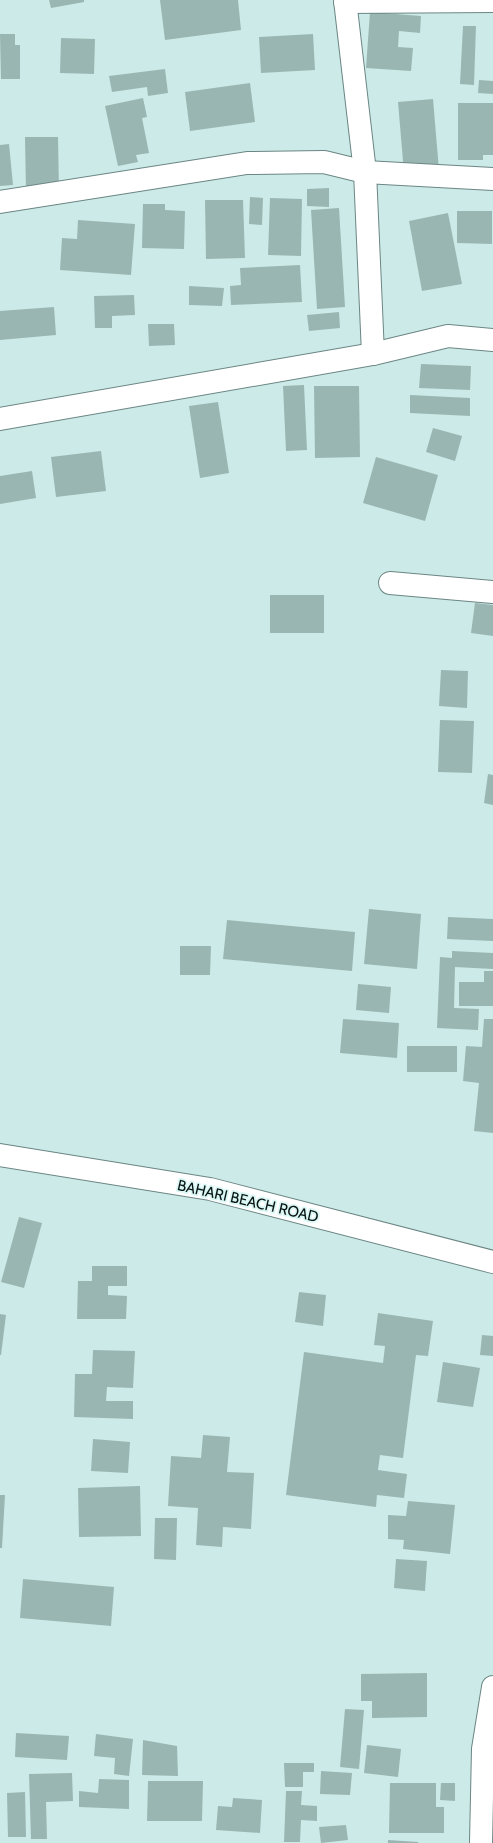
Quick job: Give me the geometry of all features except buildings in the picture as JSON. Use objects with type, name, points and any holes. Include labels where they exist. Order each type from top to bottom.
[{"type":"street","points":[[373,354],[365,172],[345,1],[493,1]]},
{"type":"street","points":[[0,202],[247,163],[324,162],[365,172],[493,179]]},
{"type":"street","points":[[0,419],[373,354],[448,336],[493,340]]},
{"type":"street","points":[[390,583],[493,592]]},
{"type":"street","name":"BAHARI BEACH ROAD","points":[[0,1155],[210,1189],[493,1262]]},
{"type":"street","points":[[481,1843],[483,1749],[493,1687]]}]
